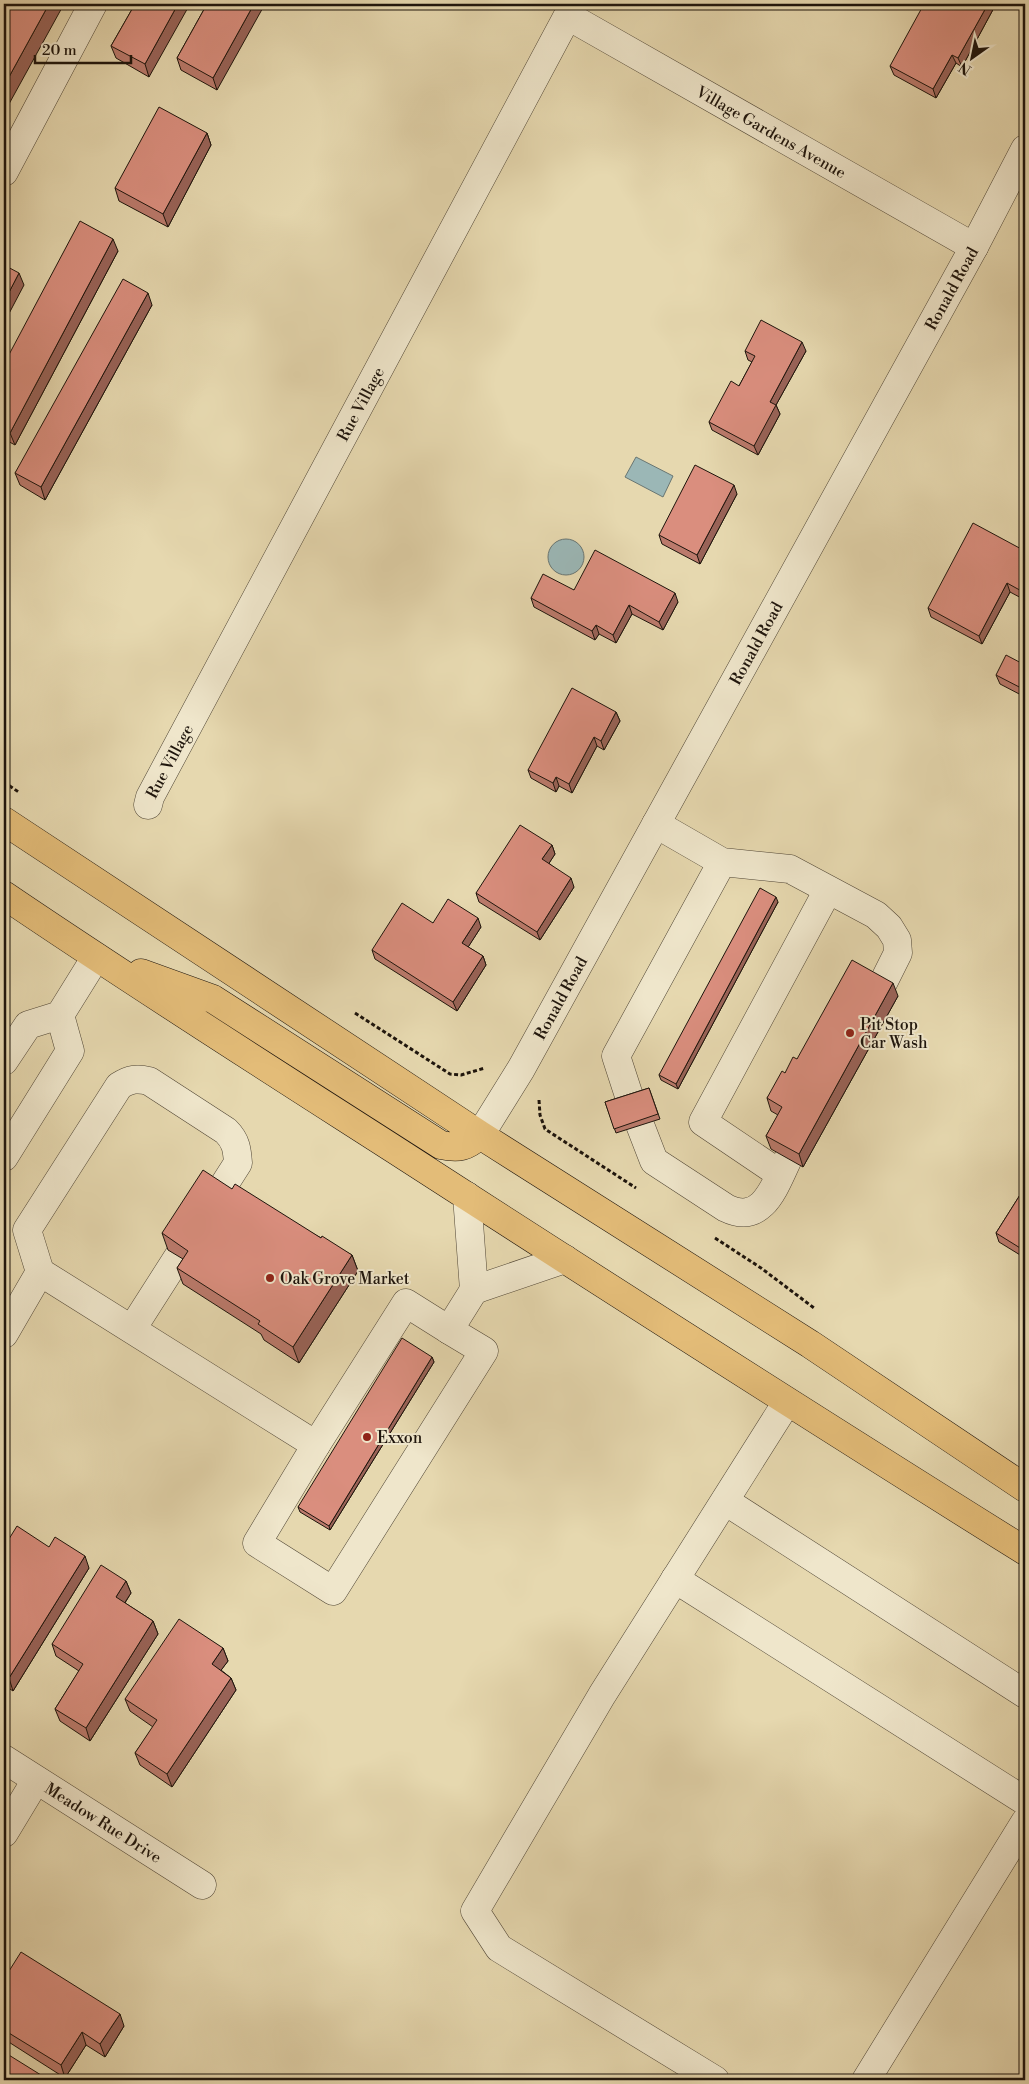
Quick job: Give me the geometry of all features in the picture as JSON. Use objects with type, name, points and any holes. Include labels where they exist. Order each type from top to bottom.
[{"type":"main road","points":[[4,822],[480,1135],[810,1344],[1025,1488]]},
{"type":"main road","points":[[4,895],[96,957],[787,1402],[1025,1551]]},
{"type":"main road","points":[[96,957],[213,999],[441,1145],[456,1148],[468,1145],[480,1135]]},
{"type":"street","points":[[4,172],[92,4]]},
{"type":"street","name":"Village Gardens Avenue","points":[[571,10],[974,247]]},
{"type":"street","name":"Rue Village","points":[[148,805],[150,798],[571,10]]},
{"type":"street","name":"Ronald Road","points":[[480,1135],[521,1068],[656,824],[974,247],[1025,149]]},
{"type":"street","points":[[656,824],[722,862],[790,869],[876,915],[889,927],[897,940],[898,953],[881,986]]},
{"type":"street","points":[[722,862],[616,1056],[654,1161],[737,1214],[751,1213],[762,1206],[770,1195],[784,1167],[704,1122],[828,890]]},
{"type":"street","points":[[4,1061],[28,1025],[60,1015],[96,957]]},
{"type":"street","points":[[5,1152],[70,1051],[60,1015]]},
{"type":"street","points":[[132,1329],[238,1163],[234,1138],[226,1130],[150,1081],[138,1079],[128,1081],[119,1086],[26,1230],[40,1272],[316,1445]]},
{"type":"street","points":[[449,1330],[474,1290],[467,1196]]},
{"type":"street","points":[[474,1290],[565,1259]]},
{"type":"street","points":[[4,1334],[40,1272]]},
{"type":"street","points":[[406,1303],[449,1330],[484,1351],[333,1591],[257,1543],[316,1445],[406,1303]]},
{"type":"street","points":[[715,2080],[499,1948],[475,1911],[602,1695],[787,1402]]},
{"type":"street","points":[[725,1500],[1025,1694]]},
{"type":"street","points":[[675,1580],[1025,1801]]},
{"type":"street","name":"Meadow Rue Drive","points":[[4,1759],[202,1885]]},
{"type":"street","points":[[4,1833],[36,1780]]},
{"type":"street","points":[[866,2080],[1025,1822]]},
{"type":"path","points":[[533,1100],[540,1100],[540,1115],[546,1129],[644,1192]]},
{"type":"path","points":[[710,1236],[761,1268],[819,1311]]},
{"type":"water","points":[[636,457],[673,476],[663,497],[625,477]]},
{"type":"water","points":[[566,539],[579,544],[584,557],[579,570],[566,575],[553,570],[548,557],[553,544]]},
{"type":"building","points":[[4,4],[49,4],[4,86]]},
{"type":"building","points":[[135,4],[178,4],[145,64],[111,46]]},
{"type":"building","points":[[207,4],[254,4],[213,78],[177,58]]},
{"type":"building","points":[[924,4],[988,4],[958,58],[952,55],[933,89],[890,66]]},
{"type":"building","points":[[159,107],[207,133],[163,214],[115,188]]},
{"type":"building","points":[[80,221],[113,239],[10,433],[4,429],[4,364]]},
{"type":"building","points":[[4,265],[19,273],[4,302]]},
{"type":"building","points":[[123,279],[148,293],[41,487],[15,473]]},
{"type":"building","points":[[761,320],[802,342],[770,402],[776,405],[754,446],[709,422],[731,381],[739,386],[755,356],[745,351]]},
{"type":"building","points":[[695,465],[734,485],[697,555],[659,535]]},
{"type":"building","points":[[973,523],[1025,551],[1025,593],[1007,583],[979,636],[928,608]]},
{"type":"building","points":[[595,550],[675,593],[659,622],[629,605],[613,635],[596,625],[592,631],[531,598],[543,574],[574,590]]},
{"type":"building","points":[[1006,655],[1025,665],[1025,690],[996,675]]},
{"type":"building","points":[[572,688],[616,712],[601,741],[594,737],[569,784],[556,777],[553,783],[528,770]]},
{"type":"building","points":[[520,825],[552,845],[542,859],[571,878],[537,932],[476,893]]},
{"type":"building","points":[[760,888],[776,897],[676,1084],[659,1075]]},
{"type":"building","points":[[448,899],[478,918],[462,943],[483,956],[453,1002],[372,950],[402,903],[433,923]]},
{"type":"building","name":"Pit Stop Car Wash","points":[[852,960],[893,983],[799,1154],[766,1136],[782,1107],[767,1098],[782,1071],[785,1073],[793,1057],[797,1059]]},
{"type":"building","points":[[649,1088],[658,1114],[614,1129],[605,1102]]},
{"type":"building","name":"Oak Grove Market","points":[[203,1170],[232,1189],[235,1184],[321,1238],[322,1236],[352,1255],[293,1347],[258,1324],[260,1321],[177,1268],[188,1251],[162,1233]]},
{"type":"building","points":[[1025,1187],[1025,1251],[996,1233]]},
{"type":"building","name":"Exxon","points":[[402,1338],[432,1357],[329,1526],[298,1507]]},
{"type":"building","points":[[17,1526],[49,1547],[55,1537],[85,1556],[9,1678],[4,1675],[4,1547]]},
{"type":"building","points":[[101,1565],[126,1581],[116,1597],[153,1621],[86,1728],[55,1709],[83,1664],[52,1644]]},
{"type":"building","points":[[179,1619],[223,1648],[212,1664],[231,1678],[167,1774],[135,1753],[157,1720],[125,1699]]},
{"type":"building","points":[[21,1952],[120,2014],[100,2044],[82,2032],[61,2065],[4,2030],[4,1979]]},
{"type":"building","points":[[4,2052],[49,2080],[4,2080]]},
{"type":"place","name":"Pit Stop Car Wash","points":[[850,1033]]},
{"type":"place","name":"Oak Grove Market","points":[[270,1278]]},
{"type":"place","name":"Exxon","points":[[367,1437]]}]
